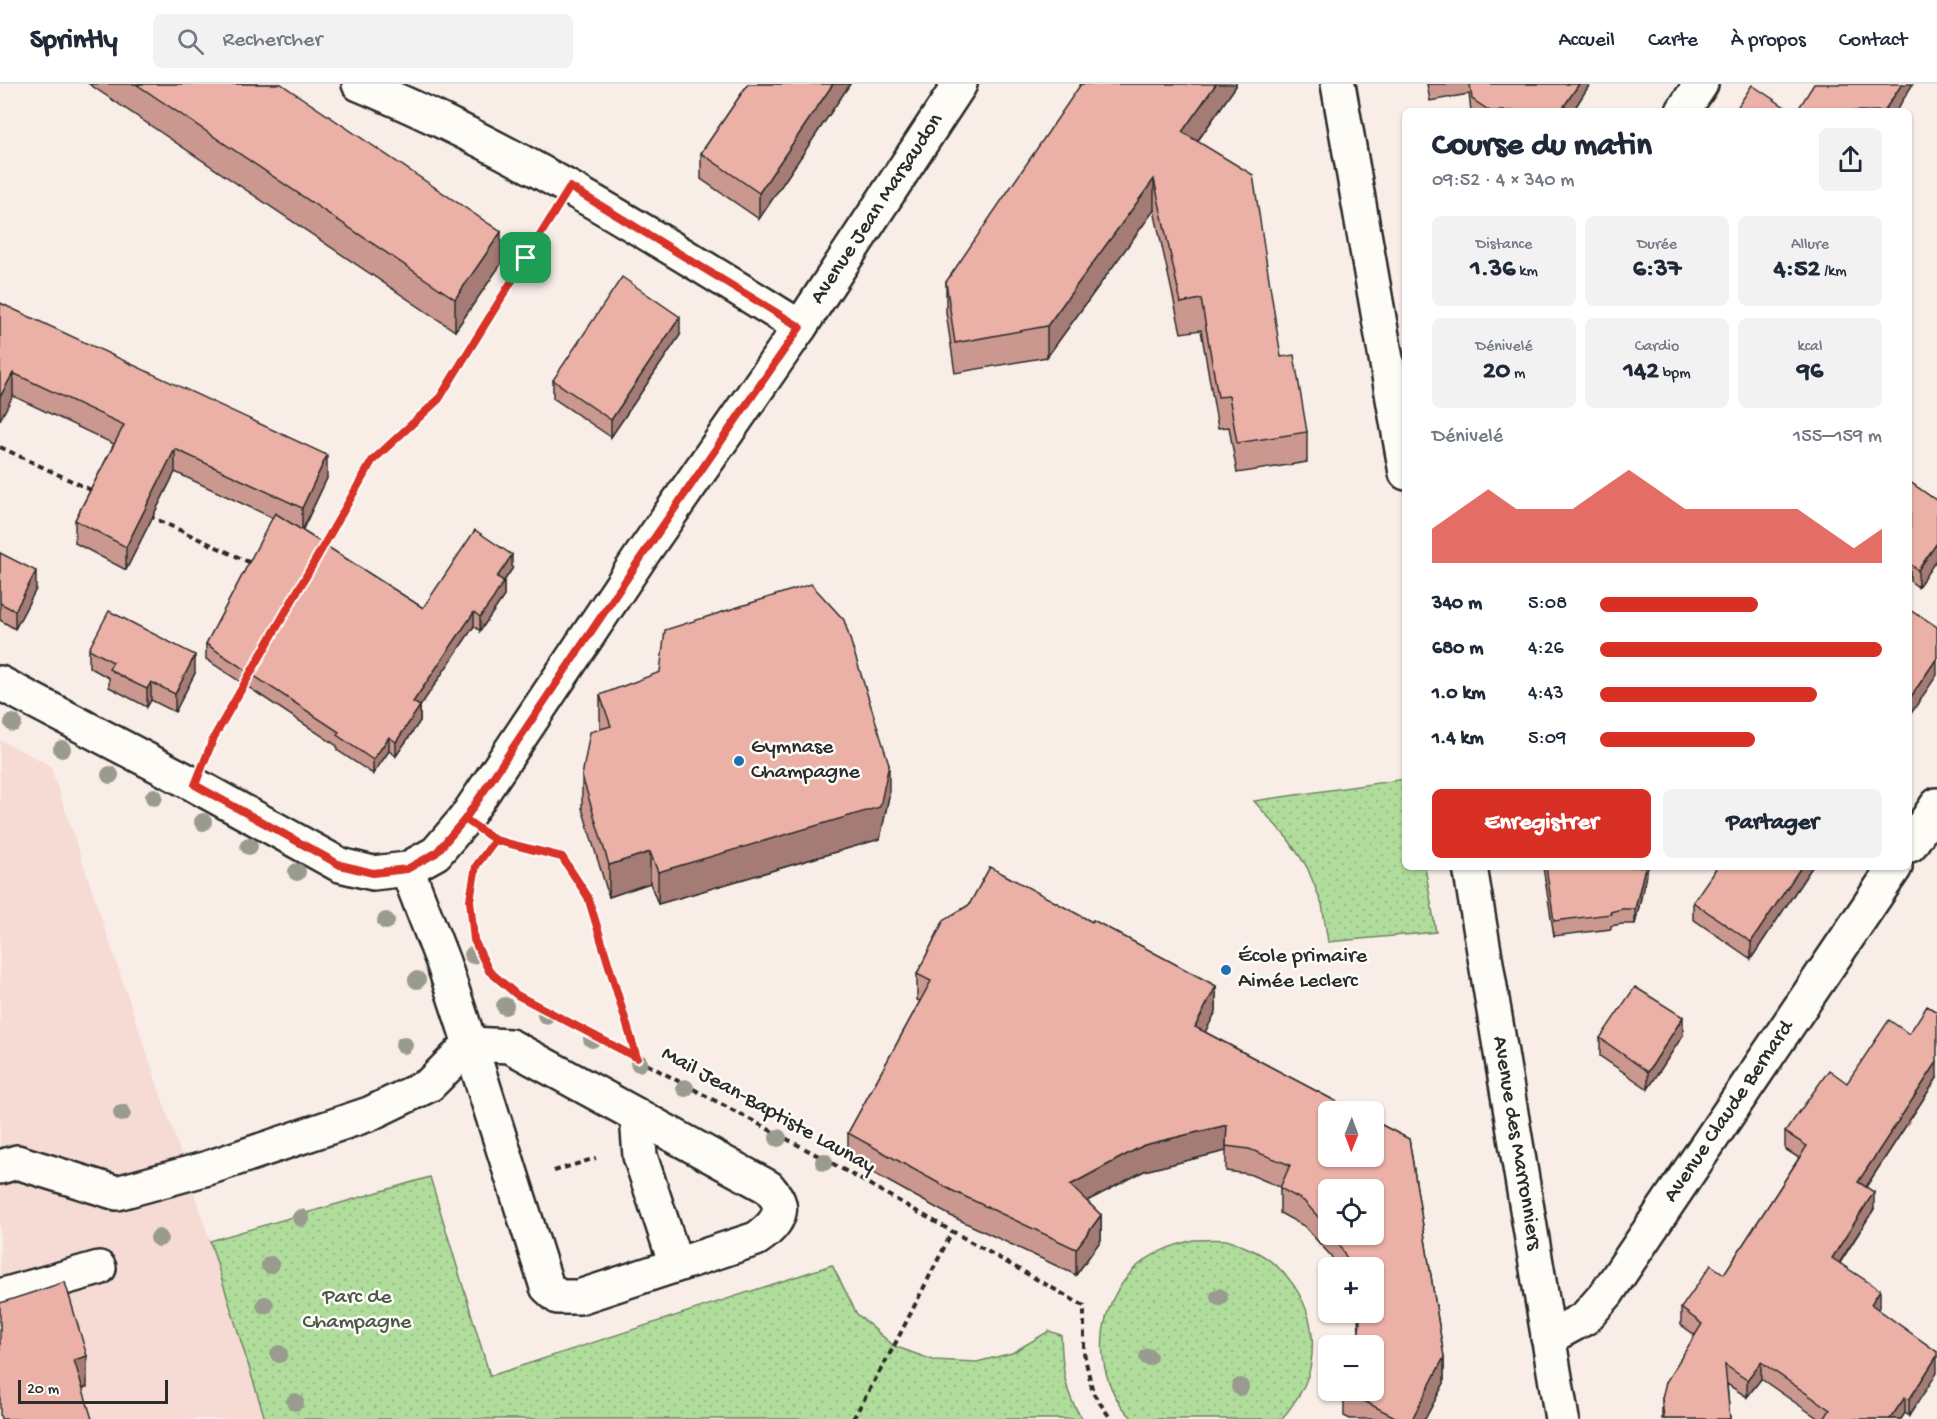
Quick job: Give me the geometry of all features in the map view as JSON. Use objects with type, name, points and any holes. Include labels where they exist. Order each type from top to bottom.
[{"type":"street","points":[[359,84],[418,108],[570,187],[800,327]]},
{"type":"street","name":"Avenue Jean Marsaudon","points":[[0,683],[195,785],[340,865],[373,873],[407,869],[436,853],[465,819],[800,327],[960,84]]},
{"type":"street","points":[[1338,84],[1402,453]]},
{"type":"street","points":[[1685,108],[1701,84]]},
{"type":"street","points":[[1912,842],[1937,805]]},
{"type":"street","points":[[0,1167],[17,1162],[117,1193],[208,1168],[369,1114],[429,1085],[470,1044],[510,1046],[768,1187],[778,1200],[779,1214],[771,1228],[756,1239],[579,1297],[558,1297],[547,1287],[470,1044],[443,962],[407,869]]},
{"type":"street","name":"Avenue des Marronniers","points":[[1470,870],[1562,1419]]},
{"type":"street","name":"Avenue Claude Bernard","points":[[1548,1338],[1585,1318],[1607,1293],[1893,870]]},
{"type":"street","points":[[637,1117],[640,1156],[676,1265]]},
{"type":"street","points":[[0,1296],[99,1268]]},
{"type":"path","points":[[323,548],[372,461],[439,399],[570,187]]},
{"type":"path","points":[[0,447],[97,492]]},
{"type":"path","points":[[140,512],[258,567]]},
{"type":"path","points":[[195,785],[214,737],[249,677]]},
{"type":"path","points":[[465,819],[495,840],[562,857],[588,897],[637,1058]]},
{"type":"path","points":[[471,910],[470,900],[474,877]]},
{"type":"path","name":"Mail Jean-Baptiste Launay","points":[[489,971],[517,995],[828,1161],[1084,1306],[1084,1353],[1093,1393],[1111,1419]]},
{"type":"path","points":[[514,1183],[613,1153],[637,1117]]},
{"type":"path","points":[[853,1419],[894,1346],[952,1232]]},
{"type":"shaded area","points":[[0,740],[50,765],[210,1241],[265,1419],[0,1419]]},
{"type":"green space","points":[[1402,779],[1402,870],[1426,870],[1436,932],[1328,942],[1322,904],[1307,867],[1288,839],[1254,801]]},
{"type":"green space","name":"Parc de Champagne","points":[[430,1177],[490,1376],[832,1265],[857,1314],[894,1346],[933,1360],[977,1362],[1012,1353],[1049,1331],[1061,1335],[1063,1368],[1068,1390],[1083,1419],[265,1419],[210,1241]]},
{"type":"green space","points":[[1193,1240],[1226,1240],[1260,1254],[1288,1277],[1306,1308],[1312,1344],[1311,1363],[1304,1386],[1282,1419],[1133,1419],[1120,1404],[1111,1388],[1105,1370],[1103,1333],[1114,1297],[1131,1272],[1149,1257]]},
{"type":"building","points":[[136,84],[281,84],[501,232],[455,299]]},
{"type":"building","points":[[748,84],[833,84],[759,193],[701,153]]},
{"type":"building","points":[[1081,84],[1216,84],[1182,132],[1253,175],[1281,357],[1294,355],[1307,432],[1237,443],[1229,396],[1218,397],[1201,299],[1181,303],[1154,179],[1047,326],[955,343],[946,282]]},
{"type":"building","points":[[1470,84],[1579,84],[1564,106],[1567,108],[1486,108],[1472,99]]},
{"type":"building","points":[[1814,84],[1902,84],[1886,108],[1799,108]]},
{"type":"building","points":[[1752,85],[1786,108],[1737,108]]},
{"type":"building","points":[[622,277],[680,317],[611,420],[553,380]]},
{"type":"building","points":[[0,303],[327,455],[302,508],[175,449],[126,547],[75,520],[124,425],[13,373],[0,397]]},
{"type":"building","points":[[1912,483],[1937,501],[1937,543],[1918,570],[1912,566]]},
{"type":"building","points":[[275,513],[423,608],[475,530],[512,555],[497,577],[504,581],[493,599],[480,617],[474,612],[413,702],[420,706],[396,742],[389,737],[373,760],[337,735],[339,732],[206,644]]},
{"type":"building","points":[[0,553],[36,571],[15,611],[0,603]]},
{"type":"building","name":"Gymnase Champagne","points":[[811,584],[844,620],[889,764],[880,807],[658,872],[650,852],[609,865],[582,776],[590,732],[611,726],[600,695],[660,672],[665,630]]},
{"type":"building","points":[[109,611],[195,655],[175,694],[151,682],[147,689],[128,680],[109,669],[113,662],[89,649]]},
{"type":"building","points":[[1912,611],[1937,627],[1937,658],[1912,695]]},
{"type":"building","points":[[990,867],[1216,986],[1195,1027],[1335,1101],[1318,1101],[1318,1167],[1384,1167],[1384,1126],[1409,1139],[1444,1357],[1412,1419],[1399,1419],[1364,1401],[1384,1401],[1384,1335],[1358,1335],[1360,1323],[1384,1323],[1384,1257],[1346,1257],[1339,1245],[1384,1245],[1384,1179],[1318,1179],[1318,1217],[1304,1201],[1280,1188],[1290,1165],[1249,1149],[1226,1146],[1227,1125],[1144,1145],[1070,1185],[1101,1215],[1076,1249],[951,1190],[848,1133],[931,981],[917,974],[944,920],[969,905]]},
{"type":"building","points":[[1546,870],[1644,870],[1635,909],[1622,909],[1610,912],[1611,914],[1554,921]]},
{"type":"building","points":[[1715,870],[1799,870],[1751,942],[1693,902]]},
{"type":"building","points":[[1635,987],[1683,1017],[1648,1072],[1600,1038]]},
{"type":"building","points":[[1927,1006],[1937,1012],[1937,1062],[1858,1182],[1874,1192],[1832,1258],[1880,1290],[1871,1304],[1937,1352],[1937,1356],[1909,1400],[1905,1397],[1890,1419],[1824,1419],[1830,1410],[1761,1362],[1747,1380],[1725,1365],[1730,1419],[1664,1419],[1662,1398],[1666,1382],[1702,1324],[1681,1308],[1711,1265],[1724,1274],[1807,1146],[1785,1132],[1829,1070],[1847,1083],[1889,1020],[1909,1034]]},
{"type":"building","points":[[65,1282],[87,1356],[74,1360],[92,1419],[1,1419],[0,1303]]},
{"type":"place","name":"Gymnase Champagne","points":[[739,761]]},
{"type":"place","name":"École primaire Aimée Leclerc","points":[[1226,970]]},
{"type":"route","points":[[526,258],[439,399],[372,461],[214,737],[195,785],[340,865],[373,873],[407,869],[436,853],[465,819],[495,840],[562,857],[588,897],[637,1058],[517,995],[489,971],[474,940],[470,900],[476,866],[495,840],[465,819],[800,327],[570,187],[526,258]]}]
